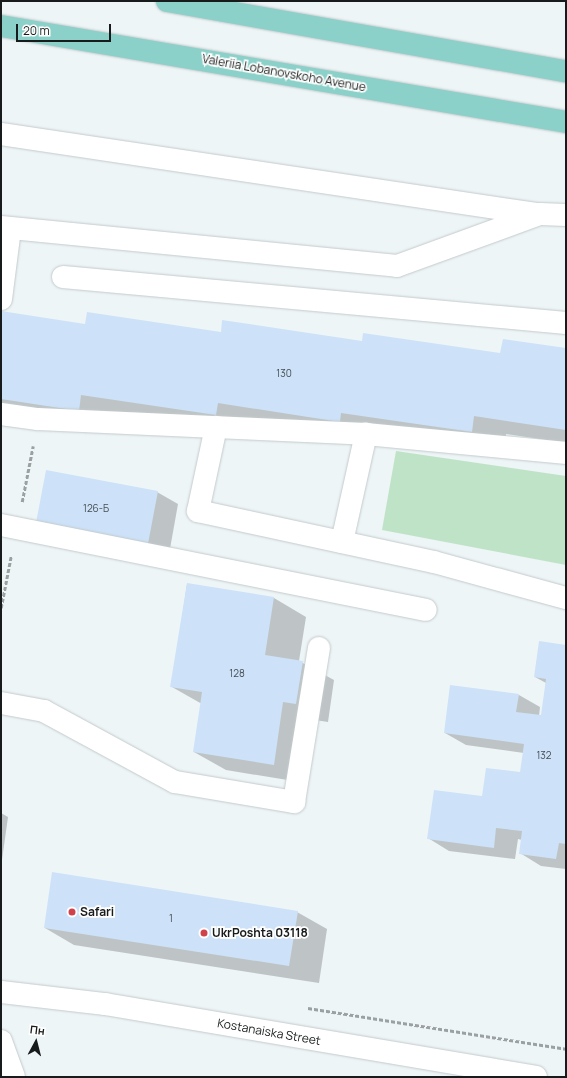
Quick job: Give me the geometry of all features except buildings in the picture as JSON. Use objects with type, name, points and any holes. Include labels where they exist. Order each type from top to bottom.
[{"type":"main road","points":[[167,1],[566,71]]},
{"type":"main road","name":"Valeriia Lobanovskoho Avenue","points":[[1,26],[566,122]]},
{"type":"street","points":[[1,134],[540,214],[566,215]]},
{"type":"street","points":[[1,299],[4,229],[397,266],[540,214]]},
{"type":"street","points":[[64,277],[566,323]]},
{"type":"street","points":[[1,414],[38,419],[366,434],[566,453]]},
{"type":"street","points":[[216,427],[198,512],[434,562],[566,598]]},
{"type":"street","points":[[342,542],[366,434]]},
{"type":"street","points":[[9,526],[426,610]]},
{"type":"street","points":[[1,703],[44,711],[175,782],[294,802],[319,648]]},
{"type":"street","name":"Kostanaiska Street","points":[[1,992],[105,1004],[536,1077]]},
{"type":"street","points":[[1,1041],[14,1077]]},
{"type":"path","points":[[1,608],[9,526],[38,419]]},
{"type":"green space","points":[[396,451],[566,476],[566,565],[382,530]]},
{"type":"place","name":"Safari","points":[[72,912]]},
{"type":"place","name":"UkrPoshta 03118","points":[[204,933]]}]
